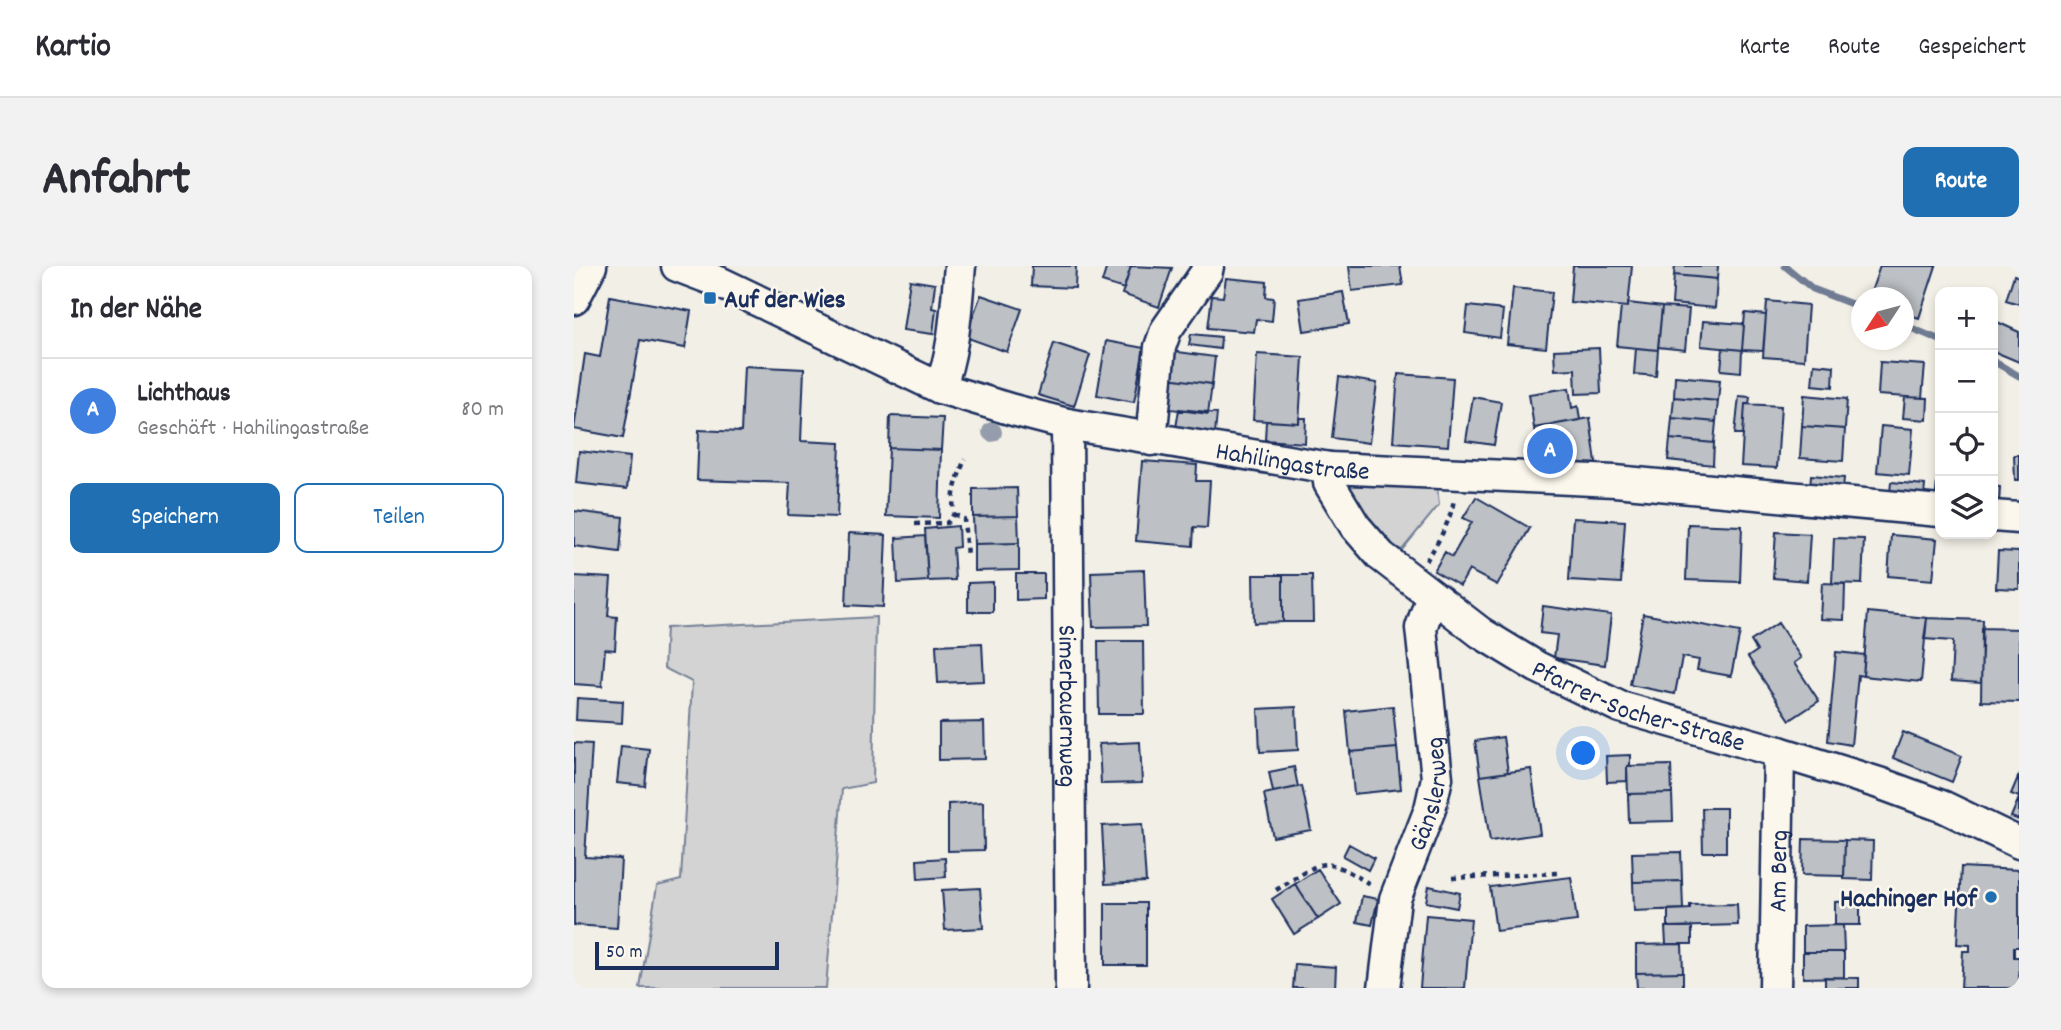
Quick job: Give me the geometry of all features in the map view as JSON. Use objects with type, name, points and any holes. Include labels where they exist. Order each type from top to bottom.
[{"type":"street","points":[[574,299],[591,266]]},
{"type":"street","name":"Hahilingastraße","points":[[677,266],[719,282],[940,388],[1067,424],[1329,468],[1615,481],[1935,511]]},
{"type":"street","points":[[940,388],[945,376],[955,315],[960,266]]},
{"type":"street","points":[[1151,440],[1160,347],[1166,330],[1208,266]]},
{"type":"street","name":"Simerbauernweg","points":[[1067,424],[1071,988]]},
{"type":"street","name":"Pfarrer-Socher-Straße","points":[[1329,468],[1329,483],[1355,526],[1381,556],[1481,633],[1537,667],[1620,707],[1879,783],[1944,807],[2019,843]]},
{"type":"street","points":[[1998,516],[2019,518]]},
{"type":"street","name":"Gänslerweg","points":[[1384,988],[1395,899],[1430,809],[1437,778],[1421,628],[1422,589]]},
{"type":"street","name":"Am Berg","points":[[1775,988],[1779,752]]},
{"type":"path","points":[[915,524],[947,523],[954,514],[952,503],[955,485],[965,458]]},
{"type":"path","points":[[1422,589],[1453,506],[1457,473]]},
{"type":"path","points":[[954,514],[964,519],[967,556]]},
{"type":"path","points":[[1276,890],[1319,864],[1328,862],[1395,899]]},
{"type":"path","points":[[1452,878],[1559,873]]},
{"type":"shaded area","points":[[1349,480],[1437,487],[1439,505],[1402,550],[1394,547],[1347,491]]},
{"type":"shaded area","points":[[876,617],[873,783],[842,789],[826,988],[640,988],[657,886],[681,880],[692,682],[664,668],[666,628]]},
{"type":"building","points":[[1032,266],[1076,266],[1075,288],[1031,286]]},
{"type":"building","points":[[1107,266],[1131,266],[1124,289],[1102,282]]},
{"type":"building","points":[[1131,266],[1172,268],[1159,307],[1122,294]]},
{"type":"building","points":[[1349,266],[1400,266],[1403,285],[1352,291]]},
{"type":"building","points":[[1573,266],[1632,266],[1628,307],[1570,302]]},
{"type":"building","points":[[1675,266],[1718,266],[1717,279],[1674,275]]},
{"type":"building","points":[[1880,266],[1936,266],[1919,318],[1914,316],[1914,287],[1873,287]]},
{"type":"building","points":[[1674,275],[1717,279],[1715,308],[1672,304]]},
{"type":"building","points":[[2014,275],[2019,277],[2019,304],[2006,300]]},
{"type":"building","points":[[1226,278],[1267,282],[1266,297],[1274,298],[1272,321],[1256,319],[1254,332],[1208,328],[1212,296],[1223,297]]},
{"type":"building","points":[[910,280],[935,284],[933,334],[903,330]]},
{"type":"building","points":[[1513,288],[1552,292],[1546,348],[1507,344]]},
{"type":"building","points":[[1343,292],[1349,324],[1304,331],[1299,299]]},
{"type":"building","points":[[981,295],[1022,309],[1007,352],[965,337]]},
{"type":"building","points":[[610,296],[691,311],[685,348],[640,340],[623,438],[574,429],[585,354],[600,357]]},
{"type":"building","points":[[1767,301],[1808,305],[1804,360],[1763,357]]},
{"type":"building","points":[[1628,303],[1662,307],[1658,350],[1617,346],[1621,307],[1628,307]]},
{"type":"building","points":[[1468,306],[1503,310],[1500,338],[1465,333]]},
{"type":"building","points":[[1662,307],[1689,309],[1685,350],[1658,347]]},
{"type":"building","points":[[1745,313],[1766,315],[1763,351],[1742,350]]},
{"type":"building","points":[[1703,321],[1744,324],[1742,350],[1701,346]]},
{"type":"building","points":[[1998,322],[2019,332],[2019,362],[1998,353]]},
{"type":"building","points":[[1191,334],[1221,337],[1220,349],[1189,345]]},
{"type":"building","points":[[1106,341],[1144,348],[1134,402],[1097,395]]},
{"type":"building","points":[[1054,343],[1090,355],[1074,406],[1038,395]]},
{"type":"building","points":[[1599,348],[1601,393],[1576,394],[1575,369],[1555,370],[1554,350]]},
{"type":"building","points":[[1636,348],[1658,350],[1656,376],[1634,374]]},
{"type":"building","points":[[1723,348],[1742,350],[1741,372],[1721,370]]},
{"type":"building","points":[[1171,351],[1215,357],[1212,384],[1168,378]]},
{"type":"building","points":[[1257,354],[1303,357],[1299,423],[1253,420]]},
{"type":"building","points":[[1880,362],[1925,365],[1922,398],[1878,395]]},
{"type":"building","points":[[1814,364],[1834,366],[1833,387],[1812,385]]},
{"type":"building","points":[[744,366],[804,369],[801,441],[840,443],[837,517],[788,515],[790,483],[697,480],[699,430],[741,432]]},
{"type":"building","points":[[1398,374],[1453,378],[1448,446],[1393,442]]},
{"type":"building","points":[[1675,376],[1720,380],[1718,401],[1674,397]]},
{"type":"building","points":[[1339,377],[1377,383],[1369,443],[1332,438]]},
{"type":"building","points":[[1168,378],[1212,384],[1208,414],[1163,408]]},
{"type":"building","points":[[1569,388],[1572,408],[1578,406],[1580,420],[1534,428],[1529,394]]},
{"type":"building","points":[[1804,395],[1847,399],[1845,429],[1802,426]]},
{"type":"building","points":[[1739,396],[1750,397],[1749,404],[1745,404],[1743,434],[1735,434]]},
{"type":"building","points":[[1473,397],[1501,402],[1494,445],[1466,441]]},
{"type":"building","points":[[1674,397],[1718,401],[1716,422],[1672,418]]},
{"type":"building","points":[[1905,397],[1928,398],[1927,420],[1903,418]]},
{"type":"building","points":[[1745,404],[1781,406],[1777,468],[1741,466]]},
{"type":"building","points":[[1179,409],[1217,413],[1215,433],[1176,428]]},
{"type":"building","points":[[890,416],[943,418],[941,450],[889,448]]},
{"type":"building","points":[[1299,418],[1306,418],[1305,443],[1265,440],[1266,421],[1299,423]]},
{"type":"building","points":[[1590,418],[1597,470],[1540,468],[1534,428]]},
{"type":"building","points":[[1672,418],[1716,422],[1714,443],[1670,439]]},
{"type":"building","points":[[1802,426],[1845,429],[1843,461],[1800,458]]},
{"type":"building","points":[[1881,426],[1913,429],[1909,475],[1877,472]]},
{"type":"building","points":[[1670,439],[1714,443],[1713,465],[1668,460]]},
{"type":"building","points":[[889,448],[941,450],[939,518],[886,516]]},
{"type":"building","points":[[579,451],[630,457],[627,489],[576,483]]},
{"type":"building","points":[[2014,455],[2019,455],[2019,480],[2015,480]]},
{"type":"building","points":[[1142,461],[1197,465],[1196,481],[1210,481],[1207,528],[1194,527],[1193,546],[1136,541]]},
{"type":"building","points":[[1811,475],[1844,478],[1843,489],[1810,487]]},
{"type":"building","points":[[1891,482],[1925,485],[1924,496],[1890,493]]},
{"type":"building","points":[[1017,488],[1018,516],[973,517],[973,489]]},
{"type":"building","points":[[1476,497],[1530,528],[1497,585],[1469,570],[1460,586],[1434,571],[1445,552],[1452,557],[1472,522],[1463,518]]},
{"type":"building","points":[[574,511],[623,517],[620,552],[574,546]]},
{"type":"building","points":[[1018,516],[1019,543],[974,544],[973,517]]},
{"type":"building","points":[[1573,518],[1625,521],[1621,583],[1569,580]]},
{"type":"building","points":[[1688,524],[1742,526],[1740,582],[1686,580]]},
{"type":"building","points":[[958,526],[959,547],[953,548],[955,580],[928,581],[925,529]]},
{"type":"building","points":[[1776,532],[1810,534],[1807,581],[1773,578]]},
{"type":"building","points":[[849,533],[886,535],[883,607],[846,605]]},
{"type":"building","points":[[1891,535],[1937,539],[1933,580],[1888,576]]},
{"type":"building","points":[[925,536],[928,581],[898,583],[896,538]]},
{"type":"building","points":[[1834,538],[1864,539],[1862,584],[1832,583]]},
{"type":"building","points":[[1019,543],[1019,570],[974,571],[974,544]]},
{"type":"building","points":[[1998,551],[2019,552],[2019,589],[1996,588]]},
{"type":"building","points":[[1144,570],[1146,626],[1093,627],[1091,572]]},
{"type":"building","points":[[1016,574],[1044,574],[1044,599],[1016,600]]},
{"type":"building","points":[[1253,575],[1283,575],[1283,622],[1254,623]]},
{"type":"building","points":[[1283,575],[1312,575],[1313,622],[1283,622]]},
{"type":"building","points":[[574,576],[611,578],[608,616],[617,617],[615,650],[605,649],[602,686],[574,684]]},
{"type":"building","points":[[993,582],[993,612],[968,612],[968,583]]},
{"type":"building","points":[[1822,583],[1845,584],[1844,620],[1820,619]]},
{"type":"building","points":[[1543,606],[1611,615],[1605,665],[1554,658],[1557,635],[1540,633]]},
{"type":"building","points":[[1868,612],[1927,618],[1921,682],[1863,676]]},
{"type":"building","points":[[1643,614],[1740,632],[1731,676],[1697,670],[1699,660],[1682,657],[1675,694],[1630,685]]},
{"type":"building","points":[[1927,618],[1983,620],[1981,683],[1951,681],[1953,641],[1924,639]]},
{"type":"building","points":[[1778,623],[1801,658],[1794,663],[1819,701],[1790,720],[1748,657],[1757,651],[1751,641]]},
{"type":"building","points":[[1982,628],[2019,629],[2019,702],[1981,701]]},
{"type":"building","points":[[1098,641],[1143,641],[1144,714],[1099,714]]},
{"type":"building","points":[[982,643],[984,681],[938,683],[936,645]]},
{"type":"building","points":[[1836,652],[1865,655],[1863,676],[1858,675],[1851,745],[1828,741]]},
{"type":"building","points":[[577,698],[623,701],[622,723],[576,720]]},
{"type":"building","points":[[1393,706],[1397,748],[1350,752],[1346,711]]},
{"type":"building","points":[[1296,707],[1298,750],[1260,752],[1258,709]]},
{"type":"building","points":[[984,722],[985,759],[939,760],[939,723]]},
{"type":"building","points":[[1903,732],[1962,756],[1952,782],[1893,758]]},
{"type":"building","points":[[1503,737],[1508,772],[1480,776],[1475,741]]},
{"type":"building","points":[[1140,742],[1142,783],[1101,784],[1099,744]]},
{"type":"building","points":[[574,743],[592,744],[585,857],[621,859],[617,928],[574,925]]},
{"type":"building","points":[[621,746],[649,749],[645,786],[617,783]]},
{"type":"building","points":[[1397,748],[1401,789],[1354,794],[1350,752]]},
{"type":"building","points":[[1630,755],[1627,781],[1607,782],[1606,756]]},
{"type":"building","points":[[1671,765],[1672,793],[1628,794],[1627,766]]},
{"type":"building","points":[[1294,767],[1298,787],[1273,792],[1269,772]]},
{"type":"building","points":[[1531,769],[1540,834],[1490,841],[1480,776]]},
{"type":"building","points":[[2019,775],[2019,797],[2011,794]]},
{"type":"building","points":[[1302,786],[1311,830],[1273,837],[1264,794]]},
{"type":"building","points":[[1672,793],[1673,821],[1629,822],[1628,794]]},
{"type":"building","points":[[2019,798],[2019,820],[2011,817]]},
{"type":"building","points":[[983,802],[984,850],[948,851],[948,804]]},
{"type":"building","points":[[1702,808],[1726,808],[1726,852],[1703,852]]},
{"type":"building","points":[[1142,824],[1146,882],[1105,884],[1102,826]]},
{"type":"building","points":[[1803,839],[1845,840],[1844,876],[1802,875]]},
{"type":"building","points":[[1845,840],[1873,841],[1872,880],[1844,879]]},
{"type":"building","points":[[1349,844],[1374,858],[1368,870],[1343,856]]},
{"type":"building","points":[[1681,852],[1682,881],[1633,882],[1632,853]]},
{"type":"building","points":[[945,858],[946,877],[918,879],[917,860]]},
{"type":"building","points":[[1961,867],[2019,870],[2019,947],[2014,947],[2014,957],[2019,957],[2019,988],[1961,988],[1963,951],[1970,951],[1970,945],[1957,944]]},
{"type":"building","points":[[1318,869],[1341,904],[1318,919],[1295,884]]},
{"type":"building","points":[[1571,877],[1577,921],[1496,931],[1490,887]]},
{"type":"building","points":[[1682,881],[1683,909],[1634,911],[1633,882]]},
{"type":"building","points":[[1295,884],[1318,919],[1294,934],[1272,899]]},
{"type":"building","points":[[1429,886],[1460,893],[1457,908],[1426,902]]},
{"type":"building","points":[[980,888],[983,928],[945,930],[942,890]]},
{"type":"building","points":[[1362,896],[1378,899],[1372,925],[1357,922]]},
{"type":"building","points":[[1860,901],[1860,925],[1835,925],[1835,902]]},
{"type":"building","points":[[1105,903],[1146,903],[1146,965],[1105,965]]},
{"type":"building","points":[[1737,904],[1738,925],[1668,927],[1668,910],[1690,909],[1690,905]]},
{"type":"building","points":[[1426,915],[1471,919],[1465,988],[1420,988]]},
{"type":"building","points":[[1843,925],[1844,952],[1803,952],[1803,926]]},
{"type":"building","points":[[1665,927],[1692,927],[1692,944],[1666,944]]},
{"type":"building","points":[[1682,944],[1683,972],[1636,973],[1636,945]]},
{"type":"building","points":[[1803,952],[1844,952],[1844,977],[1803,978]]},
{"type":"building","points":[[1295,964],[1336,967],[1335,988],[1293,988]]},
{"type":"building","points":[[1683,972],[1683,988],[1637,988],[1636,973]]},
{"type":"building","points":[[1825,977],[1859,978],[1859,988],[1825,988]]},
{"type":"waterway","points":[[1785,266],[1813,289],[1851,304]]},
{"type":"waterway","points":[[1914,329],[1935,338]]},
{"type":"waterway","points":[[1998,364],[2019,376]]},
{"type":"place","name":"Auf der Wies","points":[[710,298]]},
{"type":"place","name":"Lichthaus","points":[[1550,451]]},
{"type":"place","name":"Hachinger Hof","points":[[1991,897]]}]
